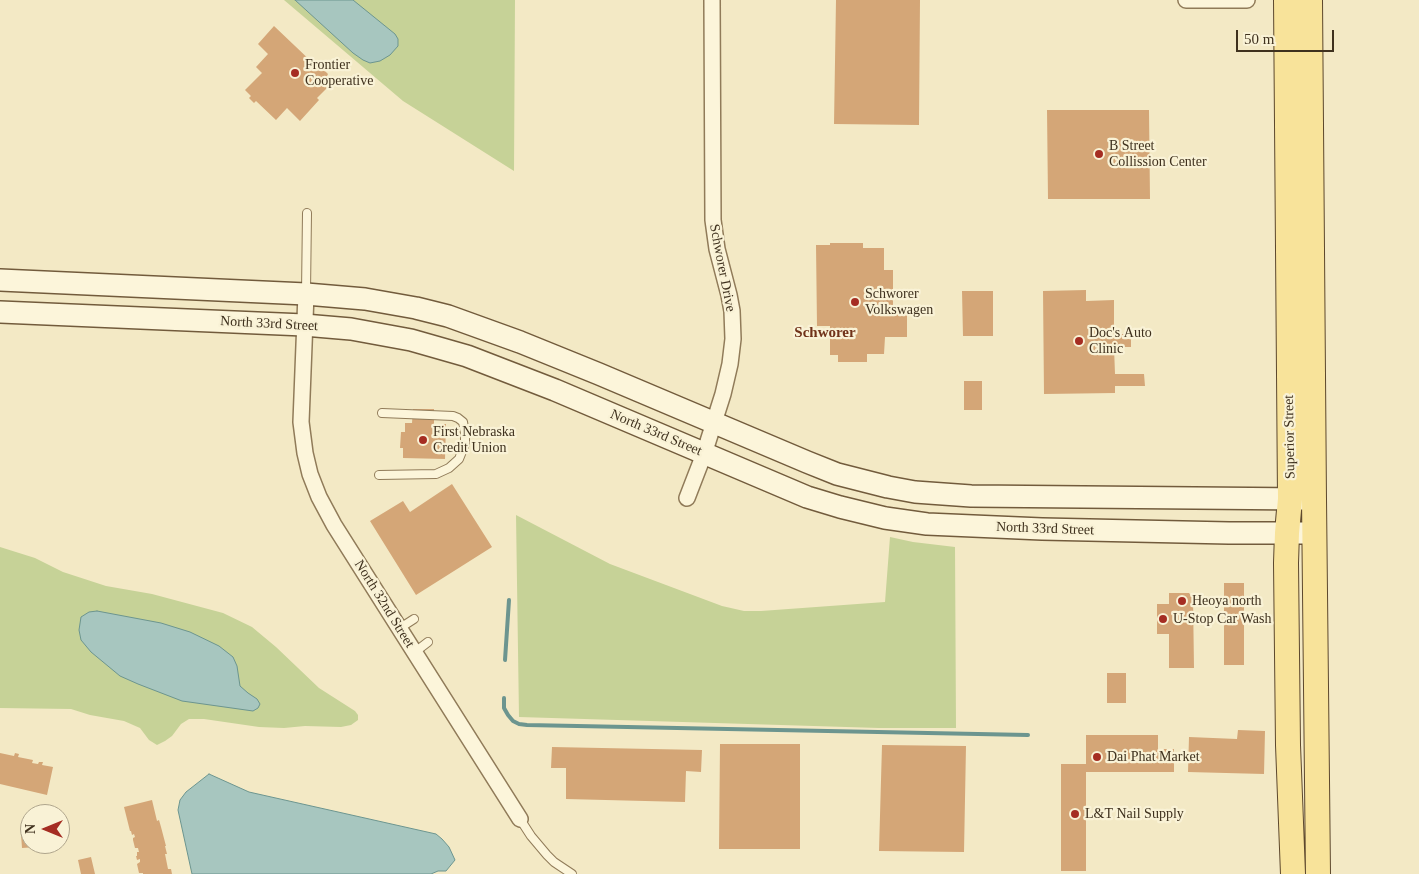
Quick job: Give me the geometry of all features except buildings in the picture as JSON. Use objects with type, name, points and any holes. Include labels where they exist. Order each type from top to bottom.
[{"type":"main road","name":"Superior Street","points":[[1286,0],[1302,499],[1314,533],[1318,874]]},
{"type":"main road","name":"Superior Street","points":[[1293,874],[1288,745],[1286,533],[1302,499],[1310,0]]},
{"type":"main road","points":[[0,280],[339,296],[393,304],[448,316],[529,346],[830,471],[888,487],[941,495],[1302,499]]},
{"type":"main road","name":"North 33rd Street","points":[[0,312],[304,325],[381,333],[467,356],[555,390],[807,497],[840,508],[903,521],[977,526],[1138,532],[1314,533]]},
{"type":"main road","points":[[977,526],[1006,504],[1044,497]]},
{"type":"street","name":"Schworer Drive","points":[[687,498],[715,422],[730,364],[733,339],[729,295],[717,249],[713,220],[712,0]]},
{"type":"street","points":[[1186,0],[1247,0]]},
{"type":"street","name":"North 32nd Street","points":[[306,294],[301,422],[310,474],[334,525],[520,819]]},
{"type":"lane","points":[[306,294],[307,213]]},
{"type":"lane","points":[[379,475],[436,474],[449,468],[460,459],[465,444],[463,422],[453,416],[382,413]]},
{"type":"lane","points":[[400,628],[414,618]]},
{"type":"lane","points":[[415,652],[428,642]]},
{"type":"lane","name":"North 32nd Street","points":[[520,819],[547,855],[572,874]]},
{"type":"green space","points":[[284,0],[515,0],[514,171],[403,101]]},
{"type":"green space","points":[[516,515],[610,564],[722,606],[744,611],[885,602],[890,537],[955,547],[956,728],[879,728],[519,717]]},
{"type":"green space","points":[[0,547],[35,558],[63,572],[106,586],[152,594],[223,613],[252,627],[319,688],[355,711],[358,715],[358,720],[351,725],[341,727],[305,726],[284,728],[189,719],[181,724],[172,736],[157,745],[149,740],[140,728],[124,721],[90,715],[71,709],[0,708]]},
{"type":"water","points":[[295,0],[353,0],[395,34],[398,39],[398,46],[390,55],[380,61],[370,63],[363,60]]},
{"type":"water","points":[[97,611],[161,623],[190,632],[219,646],[233,657],[237,666],[240,686],[257,699],[260,704],[258,708],[253,711],[182,701],[120,676],[91,652],[81,640],[79,630],[81,617],[89,612]]},
{"type":"water","points":[[209,774],[249,792],[436,834],[449,847],[455,860],[446,871],[438,871],[431,874],[192,874],[178,810],[180,800],[186,792]]},
{"type":"waterway","points":[[505,660],[509,600]]},
{"type":"waterway","points":[[504,698],[504,708],[513,721],[527,725],[1028,735]]},
{"type":"place","name":"Frontier Cooperative","points":[[295,73]]},
{"type":"place","name":"B Street Collission Center","points":[[1099,154]]},
{"type":"place","name":"Schworer Volkswagen","points":[[855,302]]},
{"type":"place","name":"Doc's Auto Clinic","points":[[1079,341]]},
{"type":"place","name":"First Nebraska Credit Union","points":[[423,440]]},
{"type":"place","name":"Heoya north","points":[[1182,601]]},
{"type":"place","name":"U-Stop Car Wash","points":[[1163,619]]},
{"type":"place","name":"Dai Phat Market","points":[[1097,757]]},
{"type":"place","name":"L&T Nail Supply","points":[[1075,814]]},
{"type":"district","name":"Schworer","points":[[825,333]]}]
